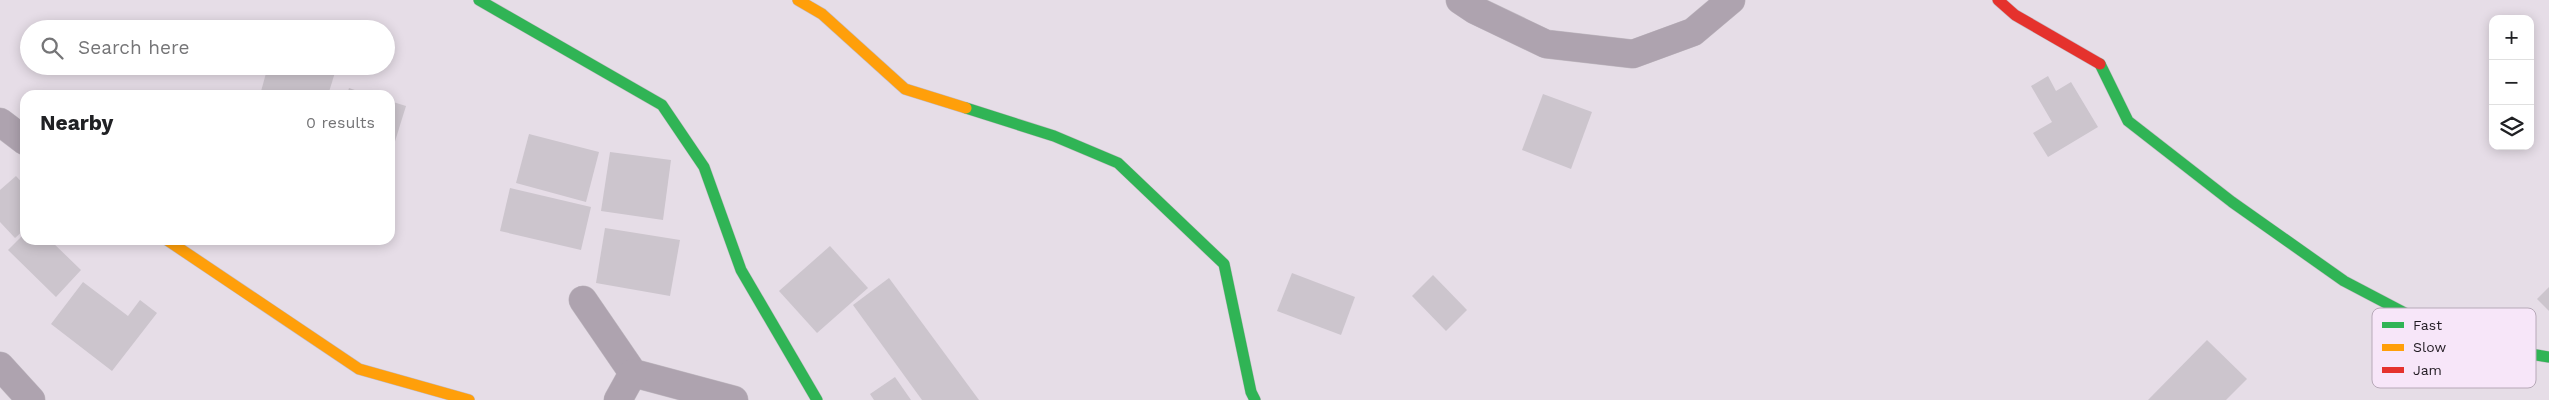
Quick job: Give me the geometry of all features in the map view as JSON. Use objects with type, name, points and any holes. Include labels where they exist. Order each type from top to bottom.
[{"type":"street","points":[[479,0],[662,105],[704,167],[741,270],[817,400]]},
{"type":"street","points":[[798,0],[822,14],[905,89],[1054,136],[1118,164],[1224,264],[1251,392],[1255,400]]},
{"type":"street","points":[[1460,0],[1475,10],[1546,44],[1633,54],[1692,32],[1731,0]]},
{"type":"street","points":[[1998,0],[2015,15],[2100,64],[2128,121],[2232,202],[2344,281],[2395,308]]},
{"type":"street","points":[[0,122],[20,137]]},
{"type":"street","points":[[173,245],[359,369],[469,400]]},
{"type":"street","points":[[583,300],[633,373],[734,400]]},
{"type":"street","points":[[2536,356],[2549,358]]},
{"type":"street","points":[[0,366],[31,400]]},
{"type":"street","points":[[618,400],[633,373]]},
{"type":"building","points":[[266,75],[334,75],[330,90],[261,90]]},
{"type":"building","points":[[2048,76],[2056,91],[2071,82],[2098,127],[2048,157],[2033,133],[2052,122],[2031,86]]},
{"type":"building","points":[[1543,94],[1592,112],[1571,169],[1522,150]]},
{"type":"building","points":[[395,103],[406,106],[395,141]]},
{"type":"building","points":[[529,134],[599,152],[586,202],[516,183]]},
{"type":"building","points":[[610,152],[671,160],[663,220],[601,211]]},
{"type":"building","points":[[16,176],[20,180],[20,234],[15,238],[0,222],[0,190]]},
{"type":"building","points":[[510,188],[591,207],[581,250],[500,231]]},
{"type":"building","points":[[605,228],[680,240],[670,296],[596,283]]},
{"type":"building","points":[[20,238],[20,245],[55,245],[81,270],[56,297],[8,250]]},
{"type":"building","points":[[830,246],[868,288],[817,333],[779,291]]},
{"type":"building","points":[[1292,273],[1355,297],[1341,335],[1277,311]]},
{"type":"building","points":[[1433,275],[1467,310],[1446,331],[1412,296]]},
{"type":"building","points":[[889,278],[979,400],[922,400],[853,305]]},
{"type":"building","points":[[83,282],[128,316],[140,300],[157,313],[112,371],[51,324]]},
{"type":"building","points":[[2549,287],[2549,311],[2537,299]]},
{"type":"building","points":[[2207,340],[2247,379],[2226,400],[2148,400]]},
{"type":"building","points":[[895,377],[911,400],[874,400],[870,394]]},
{"type":"traffic: fast","points":[[479,0],[662,105],[704,167],[741,270],[817,400]]},
{"type":"traffic: fast","points":[[2100,64],[2128,121],[2232,202],[2344,281],[2395,308]]},
{"type":"traffic: fast","points":[[966,108],[1054,136],[1118,163],[1224,264],[1251,392],[1255,400]]},
{"type":"traffic: fast","points":[[2536,355],[2549,357]]},
{"type":"traffic: slow","points":[[798,0],[822,14],[905,89],[966,108]]},
{"type":"traffic: slow","points":[[174,245],[359,369],[469,400]]},
{"type":"traffic: jam","points":[[1998,0],[2015,15],[2100,64]]}]
